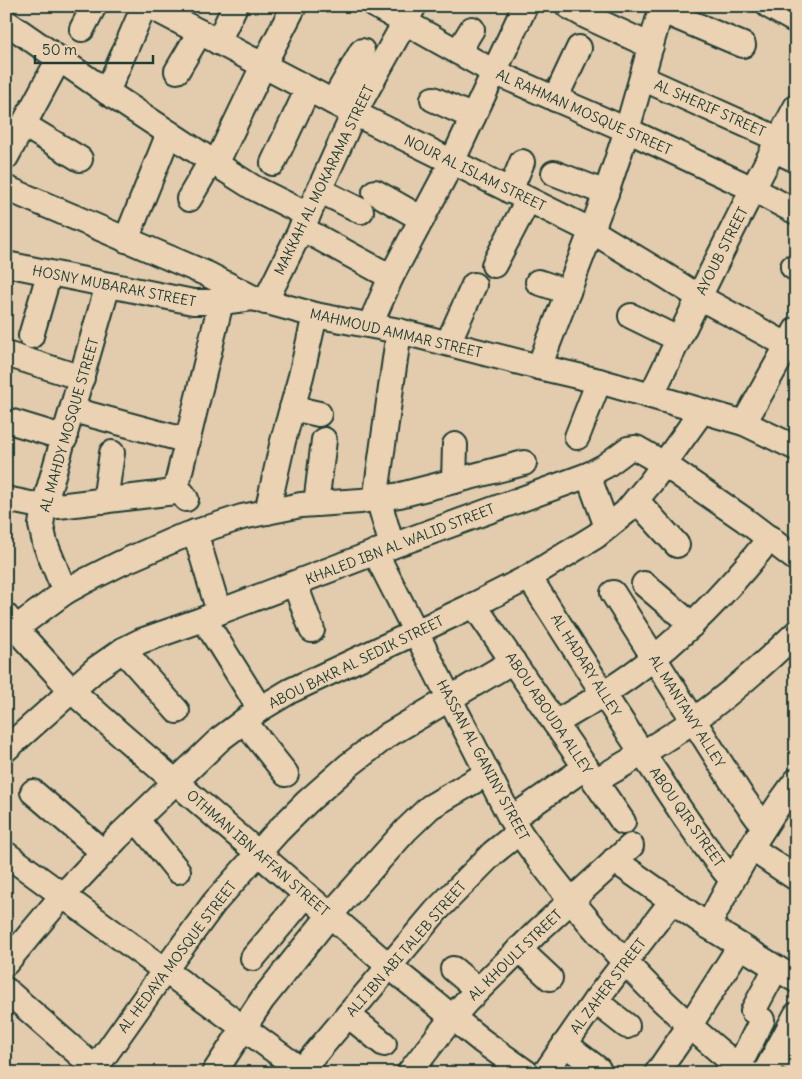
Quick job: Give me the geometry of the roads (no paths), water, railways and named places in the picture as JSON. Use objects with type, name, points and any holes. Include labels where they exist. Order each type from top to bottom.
[{"type":"street","points":[[6,18],[12,6]]},
{"type":"street","points":[[82,28],[94,6]]},
{"type":"street","points":[[107,92],[144,6]]},
{"type":"street","name":"NOUR AL ISLAM STREET","points":[[150,6],[354,113],[592,231],[699,297],[793,342]]},
{"type":"street","points":[[177,71],[235,6]]},
{"type":"street","points":[[189,199],[214,162],[294,6]]},
{"type":"street","name":"AL RAHMAN MOSQUE STREET","points":[[376,6],[410,15],[458,52],[494,72],[627,130],[753,189],[796,212]]},
{"type":"street","points":[[370,325],[392,276],[452,162],[525,6]]},
{"type":"street","points":[[568,6],[651,46]]},
{"type":"street","points":[[770,6],[796,21]]},
{"type":"street","points":[[539,367],[606,193],[627,130],[661,8],[742,45]]},
{"type":"street","name":"MAKKAH AL MOKARAMA STREET","points":[[259,300],[304,222],[354,113],[410,15]]},
{"type":"street","points":[[6,22],[107,92],[304,222],[392,276]]},
{"type":"street","points":[[458,52],[472,29]]},
{"type":"street","points":[[555,98],[579,48]]},
{"type":"street","points":[[333,102],[362,51]]},
{"type":"street","points":[[6,157],[59,59]]},
{"type":"street","name":"AL SHERIF STREET","points":[[642,78],[776,144],[796,160]]},
{"type":"street","points":[[273,163],[308,89]]},
{"type":"street","points":[[433,99],[472,117]]},
{"type":"street","name":"AYOUB STREET","points":[[651,396],[753,189],[796,107]]},
{"type":"street","points":[[24,125],[80,159]]},
{"type":"street","points":[[126,240],[169,133]]},
{"type":"street","points":[[494,265],[519,195],[522,162]]},
{"type":"street","points":[[554,173],[606,193]]},
{"type":"street","name":"MAHMOUD AMMAR STREET","points":[[6,188],[207,274],[259,300],[315,315],[399,331],[599,381],[744,423],[796,448]]},
{"type":"street","points":[[319,190],[360,211]]},
{"type":"street","points":[[374,192],[422,218]]},
{"type":"street","name":"HOSNY MUBARAK STREET","points":[[6,264],[193,302],[259,300]]},
{"type":"street","points":[[31,336],[49,274]]},
{"type":"street","points":[[538,282],[568,292]]},
{"type":"street","name":"AL MAHDY MOSQUE STREET","points":[[65,592],[45,543],[41,525],[44,506],[108,285]]},
{"type":"street","points":[[448,343],[474,286]]},
{"type":"street","points":[[6,499],[44,506],[58,506],[180,495],[188,441],[222,302]]},
{"type":"street","points":[[268,512],[283,440],[315,315]]},
{"type":"street","points":[[631,316],[678,339]]},
{"type":"street","name":"HASSAN AL GANINY STREET","points":[[399,331],[377,487],[384,549],[416,633],[515,825],[529,848],[624,962],[658,996],[718,1050],[747,1071]]},
{"type":"street","points":[[744,423],[793,342]]},
{"type":"street","points":[[6,354],[82,378]]},
{"type":"street","points":[[577,437],[599,381]]},
{"type":"street","points":[[292,408],[318,414]]},
{"type":"street","points":[[73,410],[188,441]]},
{"type":"street","name":"ABOU BAKR AL SEDIK STREET","points":[[6,963],[63,895],[104,852],[220,739],[252,715],[290,691],[474,605],[529,576],[596,536],[626,512],[651,482],[702,411]]},
{"type":"street","points":[[6,420],[65,438]]},
{"type":"street","points":[[316,504],[324,440]]},
{"type":"street","points":[[454,481],[455,445]]},
{"type":"street","name":"KHALED IBN AL WALID STREET","points":[[6,749],[97,668],[140,641],[212,616],[384,549],[588,475],[605,466],[628,449],[636,448],[664,464],[745,520],[796,559]]},
{"type":"street","points":[[105,501],[112,453]]},
{"type":"street","points":[[11,622],[86,580],[121,563],[178,538],[242,517],[301,506],[400,495],[524,463]]},
{"type":"street","points":[[588,475],[608,527]]},
{"type":"street","points":[[636,500],[677,545]]},
{"type":"street","points":[[195,532],[212,616],[252,715],[286,774]]},
{"type":"street","points":[[556,723],[631,675],[692,625],[744,571],[770,538]]},
{"type":"street","name":"AL HADARY ALLEY","points":[[529,576],[643,754]]},
{"type":"street","points":[[295,584],[312,630]]},
{"type":"street","points":[[644,584],[692,625]]},
{"type":"street","name":"AL MANTAWY ALLEY","points":[[613,593],[740,794],[764,827]]},
{"type":"street","name":"ABOU ABOUDA ALLEY","points":[[474,605],[623,822]]},
{"type":"street","name":"OTHMAN IBN AFFAN STREET","points":[[11,622],[72,690],[120,734],[388,966],[452,1018],[527,1073]]},
{"type":"street","name":"ALI IBN ABI TALEB STREET","points":[[307,1070],[388,966],[436,911],[493,853],[515,825],[591,774],[643,754],[693,721],[741,683],[796,632]]},
{"type":"street","points":[[123,650],[177,711]]},
{"type":"street","name":"AL HEDAYA MOSQUE STREET","points":[[97,1071],[165,970],[214,903],[278,831],[307,802],[349,765],[388,735],[513,661]]},
{"type":"street","name":"ABOU QIR STREET","points":[[643,754],[705,846],[732,880]]},
{"type":"street","points":[[214,1073],[262,1000],[330,915],[406,830],[430,807],[488,773]]},
{"type":"street","points":[[708,926],[751,848],[795,783]]},
{"type":"street","points":[[33,792],[104,852]]},
{"type":"street","points":[[136,819],[178,871]]},
{"type":"street","points":[[751,848],[796,878]]},
{"type":"street","name":"AL KHOULI STREET","points":[[409,1073],[452,1018],[478,990],[519,949],[623,853],[672,901]]},
{"type":"street","points":[[6,854],[244,1027],[307,1070]]},
{"type":"street","points":[[253,958],[306,895]]},
{"type":"street","points":[[672,901],[708,926],[786,974],[758,1016],[747,1071]]},
{"type":"street","name":"AL ZAHER STREET","points":[[545,1073],[595,1001],[672,901]]},
{"type":"street","points":[[657,1073],[740,946]]},
{"type":"street","points":[[519,949],[550,978]]},
{"type":"street","points":[[453,969],[478,990]]},
{"type":"street","points":[[6,990],[97,1071]]},
{"type":"street","points":[[595,1001],[627,1026]]},
{"type":"street","points":[[348,1015],[384,1044]]},
{"type":"street","points":[[747,1071],[786,1056],[796,1015]]},
{"type":"street","points":[[565,1044],[598,1069]]}]
